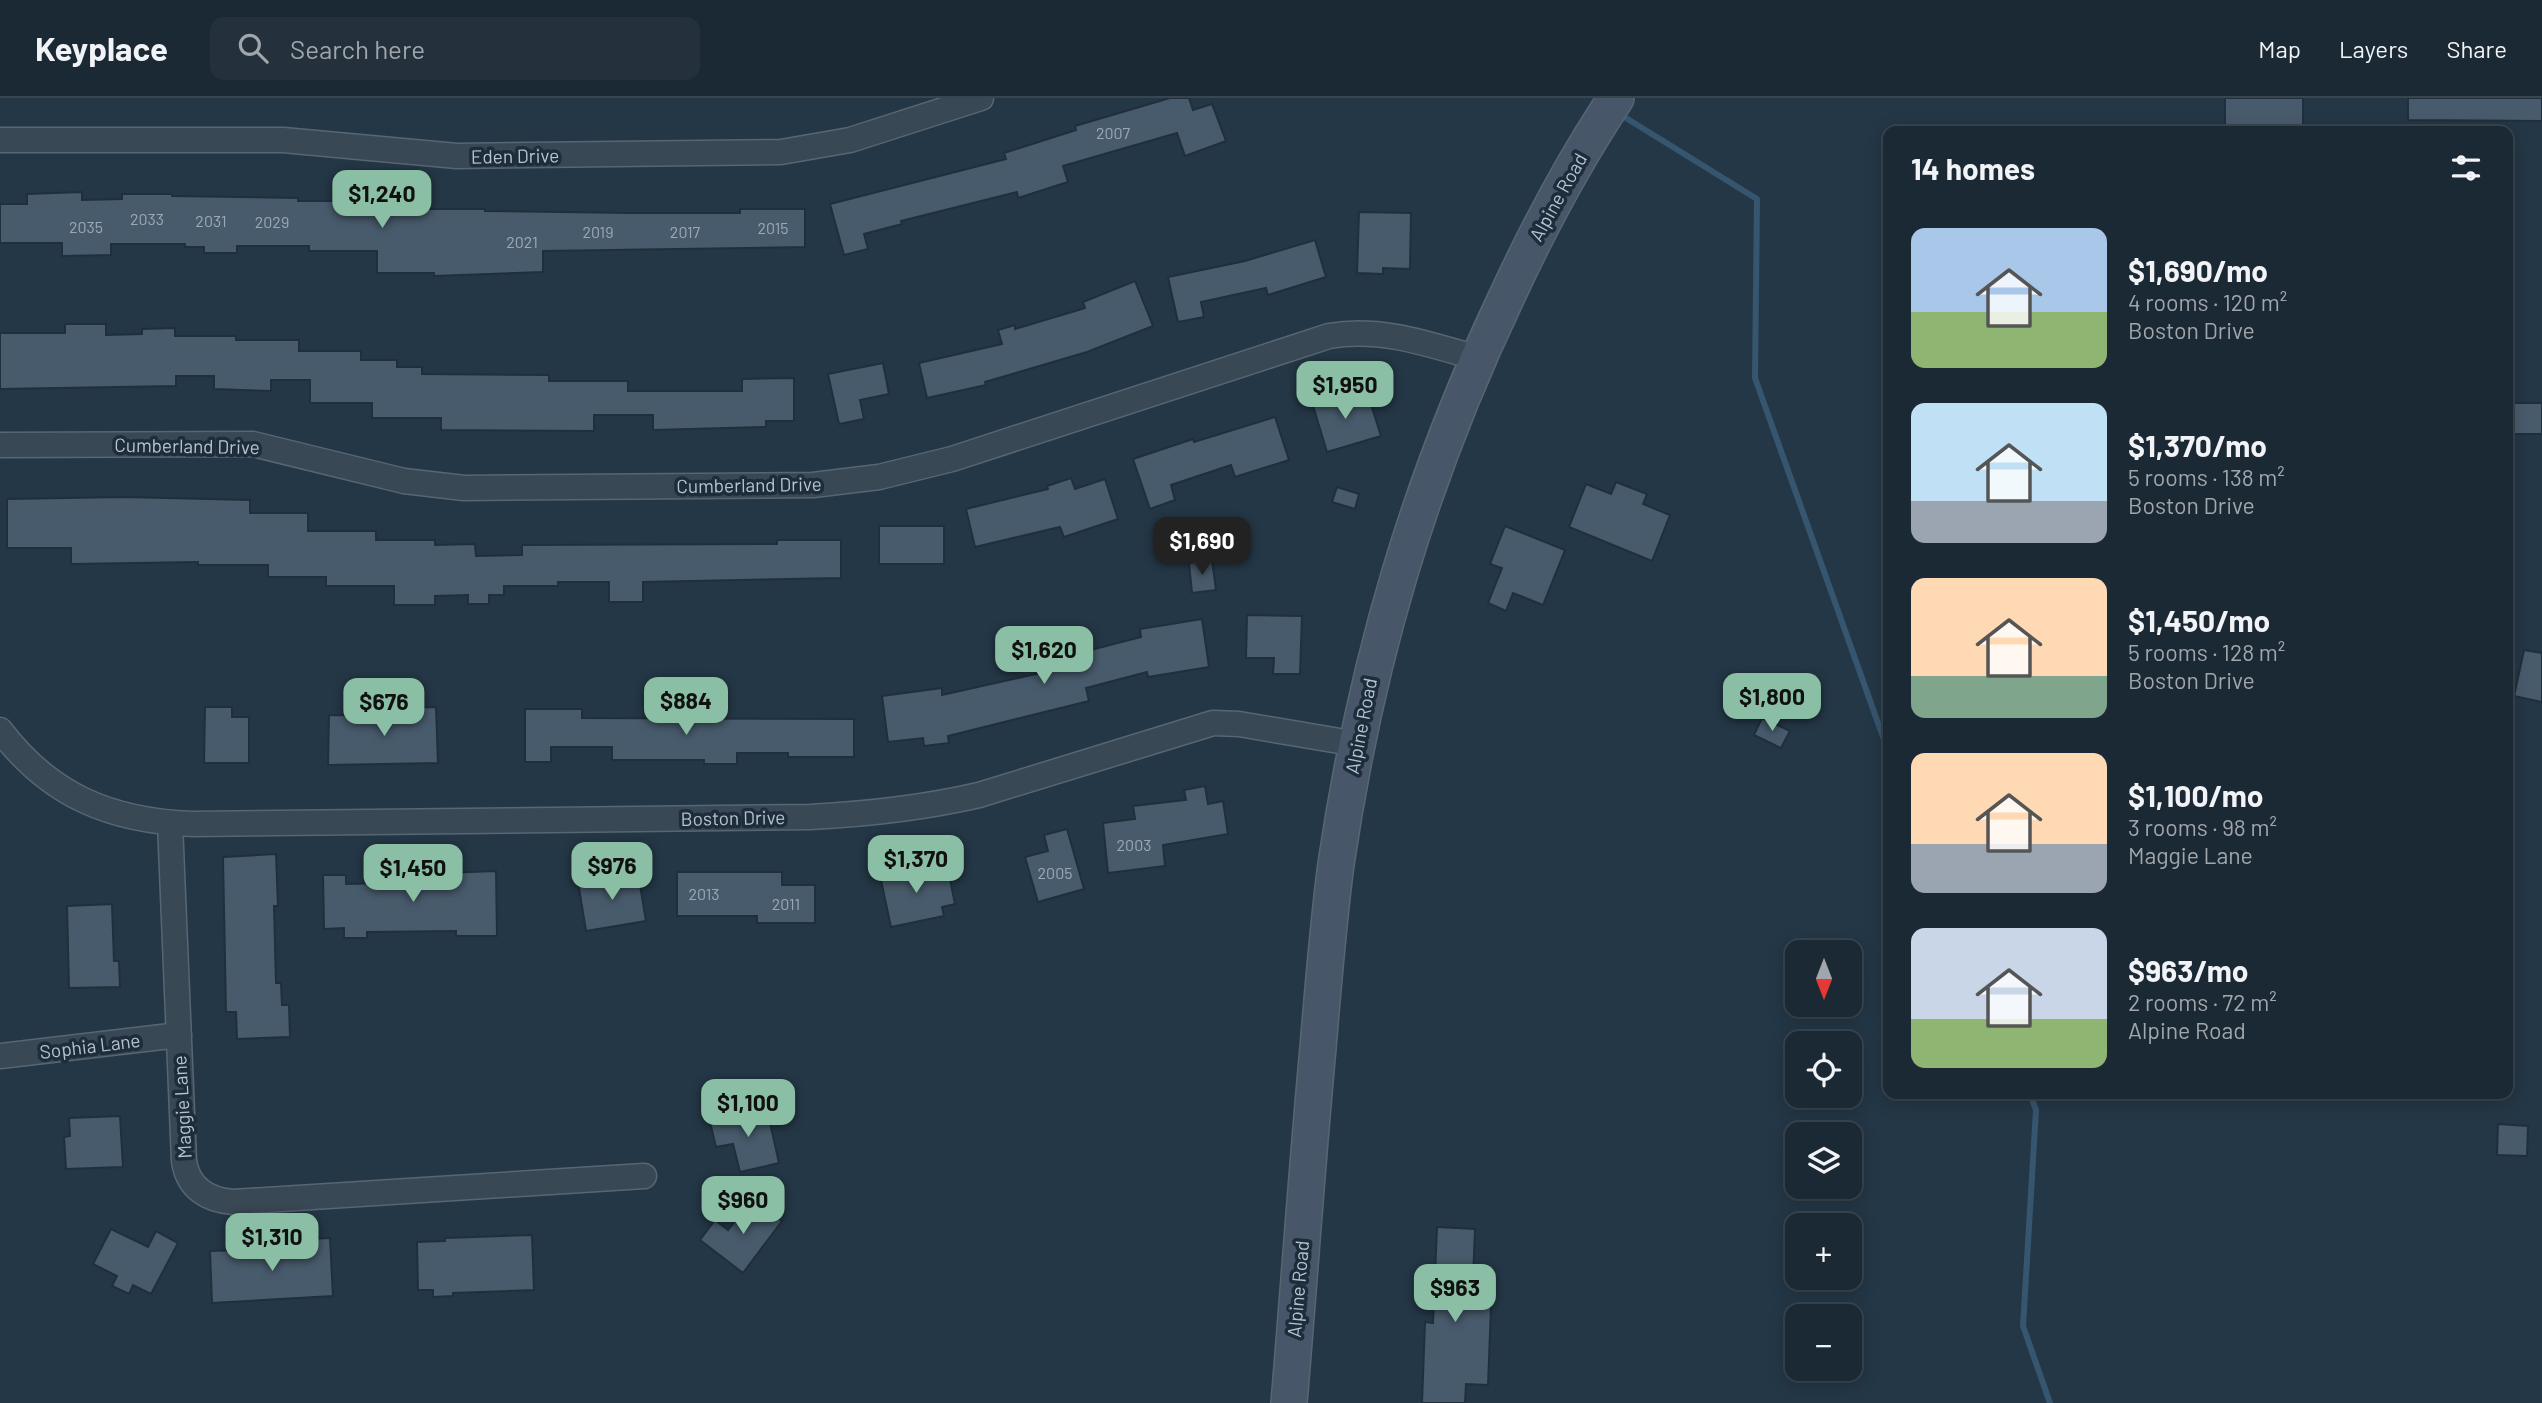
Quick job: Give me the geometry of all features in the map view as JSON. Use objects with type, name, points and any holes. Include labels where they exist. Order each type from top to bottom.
[{"type":"main road","name":"Alpine Road","points":[[1289,1403],[1336,867],[1357,744],[1388,607],[1419,509],[1477,358],[1556,195],[1616,98]]},
{"type":"street","name":"Eden Drive","points":[[0,141],[283,141],[457,156],[781,152],[850,140],[981,98]]},
{"type":"street","name":"Cumberland Drive","points":[[0,445],[253,444],[404,481],[464,488],[813,485],[879,477],[952,459],[1329,336],[1357,332],[1382,333],[1477,358]]},
{"type":"street","name":"Boston Drive","points":[[0,730],[31,767],[68,793],[116,813],[170,823],[782,818],[862,814],[941,803],[979,794],[1199,725],[1213,723],[1239,724],[1357,744]]},
{"type":"street","name":"Maggie Lane","points":[[170,823],[186,1173],[199,1191],[209,1198],[233,1202],[644,1176]]},
{"type":"street","name":"Sophia Lane","points":[[0,1056],[179,1035]]},
{"type":"building","points":[[1170,98],[1189,98],[1193,110],[1212,104],[1226,141],[1185,156],[1177,133],[1063,166],[1068,182],[1018,198],[1017,192],[901,221],[902,224],[864,234],[868,249],[844,255],[830,204],[1006,159],[1004,153],[1076,130],[1075,126]]},
{"type":"building","points":[[2225,98],[2303,98],[2303,126],[2225,126]]},
{"type":"building","points":[[2408,98],[2542,98],[2542,121],[2408,120]]},
{"type":"building","points":[[82,192],[82,200],[122,199],[122,194],[172,194],[298,198],[298,201],[361,201],[361,209],[740,213],[740,209],[805,209],[805,247],[543,251],[543,272],[434,276],[434,273],[377,273],[377,251],[309,251],[309,246],[237,246],[237,253],[204,253],[204,247],[185,247],[185,244],[111,244],[111,255],[62,256],[62,243],[0,243],[0,204],[27,204],[27,194]]},
{"type":"building","points":[[1359,212],[1411,213],[1410,269],[1383,268],[1383,274],[1357,273]]},
{"type":"building","points":[[1315,240],[1326,277],[1268,295],[1266,288],[1201,302],[1204,317],[1178,322],[1168,277],[1245,261]]},
{"type":"building","points":[[1135,281],[1153,326],[1087,352],[985,382],[986,385],[927,398],[919,363],[1002,344],[998,330],[1015,325],[1015,329],[1085,308],[1083,302]]},
{"type":"building","points":[[65,324],[106,324],[106,335],[142,334],[142,329],[175,328],[175,336],[299,340],[299,351],[361,351],[361,360],[397,360],[397,367],[422,367],[422,374],[549,375],[549,381],[628,381],[628,391],[742,391],[742,379],[794,378],[794,421],[766,421],[766,427],[653,430],[653,415],[594,415],[594,431],[441,430],[441,418],[372,418],[372,403],[310,403],[310,380],[271,380],[271,391],[214,389],[214,376],[176,376],[176,386],[0,389],[0,333],[65,333]]},
{"type":"building","points":[[883,363],[889,394],[860,400],[864,419],[839,424],[828,374]]},
{"type":"building","points":[[1336,392],[1340,404],[1368,395],[1381,436],[1327,452],[1311,399]]},
{"type":"building","points":[[2513,403],[2542,403],[2542,434],[2513,434]]},
{"type":"building","points":[[1275,417],[1289,460],[1235,477],[1231,465],[1171,485],[1175,500],[1150,509],[1133,459],[1193,439],[1194,442]]},
{"type":"building","points":[[1071,478],[1075,489],[1105,479],[1118,519],[1064,537],[1060,527],[975,547],[966,509],[1048,489],[1047,486]]},
{"type":"building","points":[[1616,482],[1647,494],[1643,504],[1670,515],[1652,561],[1569,527],[1586,484],[1611,494]]},
{"type":"building","points":[[1337,487],[1359,494],[1355,509],[1332,502]]},
{"type":"building","points":[[124,497],[250,500],[250,513],[308,513],[308,531],[376,531],[376,540],[435,540],[435,545],[475,544],[476,556],[522,555],[522,545],[777,544],[777,540],[841,540],[841,578],[643,582],[643,602],[609,602],[609,582],[558,582],[558,586],[504,586],[504,595],[489,595],[489,604],[468,604],[468,595],[435,596],[435,605],[394,605],[394,586],[326,586],[326,577],[268,577],[268,565],[198,565],[198,562],[71,564],[71,548],[7,548],[7,499]]},
{"type":"building","points":[[879,526],[944,526],[944,564],[879,564]]},
{"type":"building","points":[[1505,526],[1565,550],[1543,605],[1513,593],[1506,611],[1488,603],[1502,568],[1490,564]]},
{"type":"building","points":[[1212,560],[1216,590],[1192,593],[1189,563]]},
{"type":"building","points":[[1247,615],[1302,616],[1300,674],[1273,674],[1274,658],[1246,658]]},
{"type":"building","points":[[1202,619],[1209,667],[1148,677],[1147,672],[1086,688],[1089,701],[948,736],[949,743],[924,746],[923,738],[888,742],[882,696],[942,688],[942,695],[1054,670],[1052,660],[1141,637],[1140,629]]},
{"type":"building","points":[[2524,650],[2542,653],[2542,702],[2514,696]]},
{"type":"building","points":[[205,707],[232,707],[232,717],[249,717],[249,763],[204,763]]},
{"type":"building","points":[[436,707],[438,763],[328,765],[329,715],[395,716],[395,708]]},
{"type":"building","points":[[525,709],[582,709],[582,718],[854,719],[854,757],[788,757],[788,753],[737,753],[737,764],[704,764],[704,760],[612,760],[612,747],[551,747],[551,762],[525,762]]},
{"type":"building","points":[[1762,718],[1790,731],[1781,748],[1754,735]]},
{"type":"building","points":[[1205,786],[1208,804],[1223,801],[1228,834],[1163,845],[1165,866],[1108,873],[1103,823],[1135,819],[1133,806],[1186,800],[1184,790]]},
{"type":"building","points":[[1067,829],[1084,889],[1038,902],[1025,857],[1048,851],[1044,835]]},
{"type":"building","points":[[276,854],[276,983],[281,983],[282,1005],[289,1005],[290,1037],[237,1039],[236,1012],[226,1012],[223,857]]},
{"type":"building","points":[[904,866],[906,877],[948,869],[955,904],[942,907],[944,916],[891,927],[879,871]]},
{"type":"building","points":[[496,871],[497,936],[456,936],[456,931],[367,932],[367,938],[344,938],[344,928],[324,929],[323,875],[346,875],[346,884],[388,883],[388,875]]},
{"type":"building","points":[[677,872],[782,872],[782,885],[815,885],[815,923],[757,923],[757,916],[677,916]]},
{"type":"building","points":[[638,873],[646,921],[586,931],[578,882]]},
{"type":"building","points":[[112,904],[114,961],[119,961],[120,987],[69,988],[67,906]]},
{"type":"building","points":[[767,1109],[779,1163],[740,1172],[733,1144],[716,1147],[710,1122]]},
{"type":"building","points":[[120,1116],[123,1167],[66,1169],[64,1137],[70,1136],[69,1118]]},
{"type":"building","points":[[2498,1124],[2528,1126],[2527,1156],[2497,1155]]},
{"type":"building","points":[[752,1199],[782,1221],[743,1273],[700,1240],[715,1220],[728,1230]]},
{"type":"building","points":[[1437,1227],[1475,1229],[1472,1306],[1491,1307],[1488,1385],[1466,1384],[1465,1403],[1422,1403],[1425,1322],[1433,1323]]},
{"type":"building","points":[[111,1229],[148,1247],[156,1231],[178,1243],[151,1294],[133,1285],[129,1294],[112,1286],[117,1276],[93,1264]]},
{"type":"building","points":[[532,1235],[534,1290],[453,1293],[453,1296],[433,1297],[433,1290],[418,1290],[417,1242],[445,1241],[445,1238]]},
{"type":"building","points":[[330,1238],[333,1296],[212,1303],[210,1251],[239,1250],[239,1244],[263,1243],[263,1249],[306,1247],[306,1239]]},
{"type":"waterway","points":[[1626,118],[1757,199],[1755,378],[1883,737]]},
{"type":"waterway","points":[[2032,1099],[2036,1110],[2023,1326],[2050,1403]]}]
